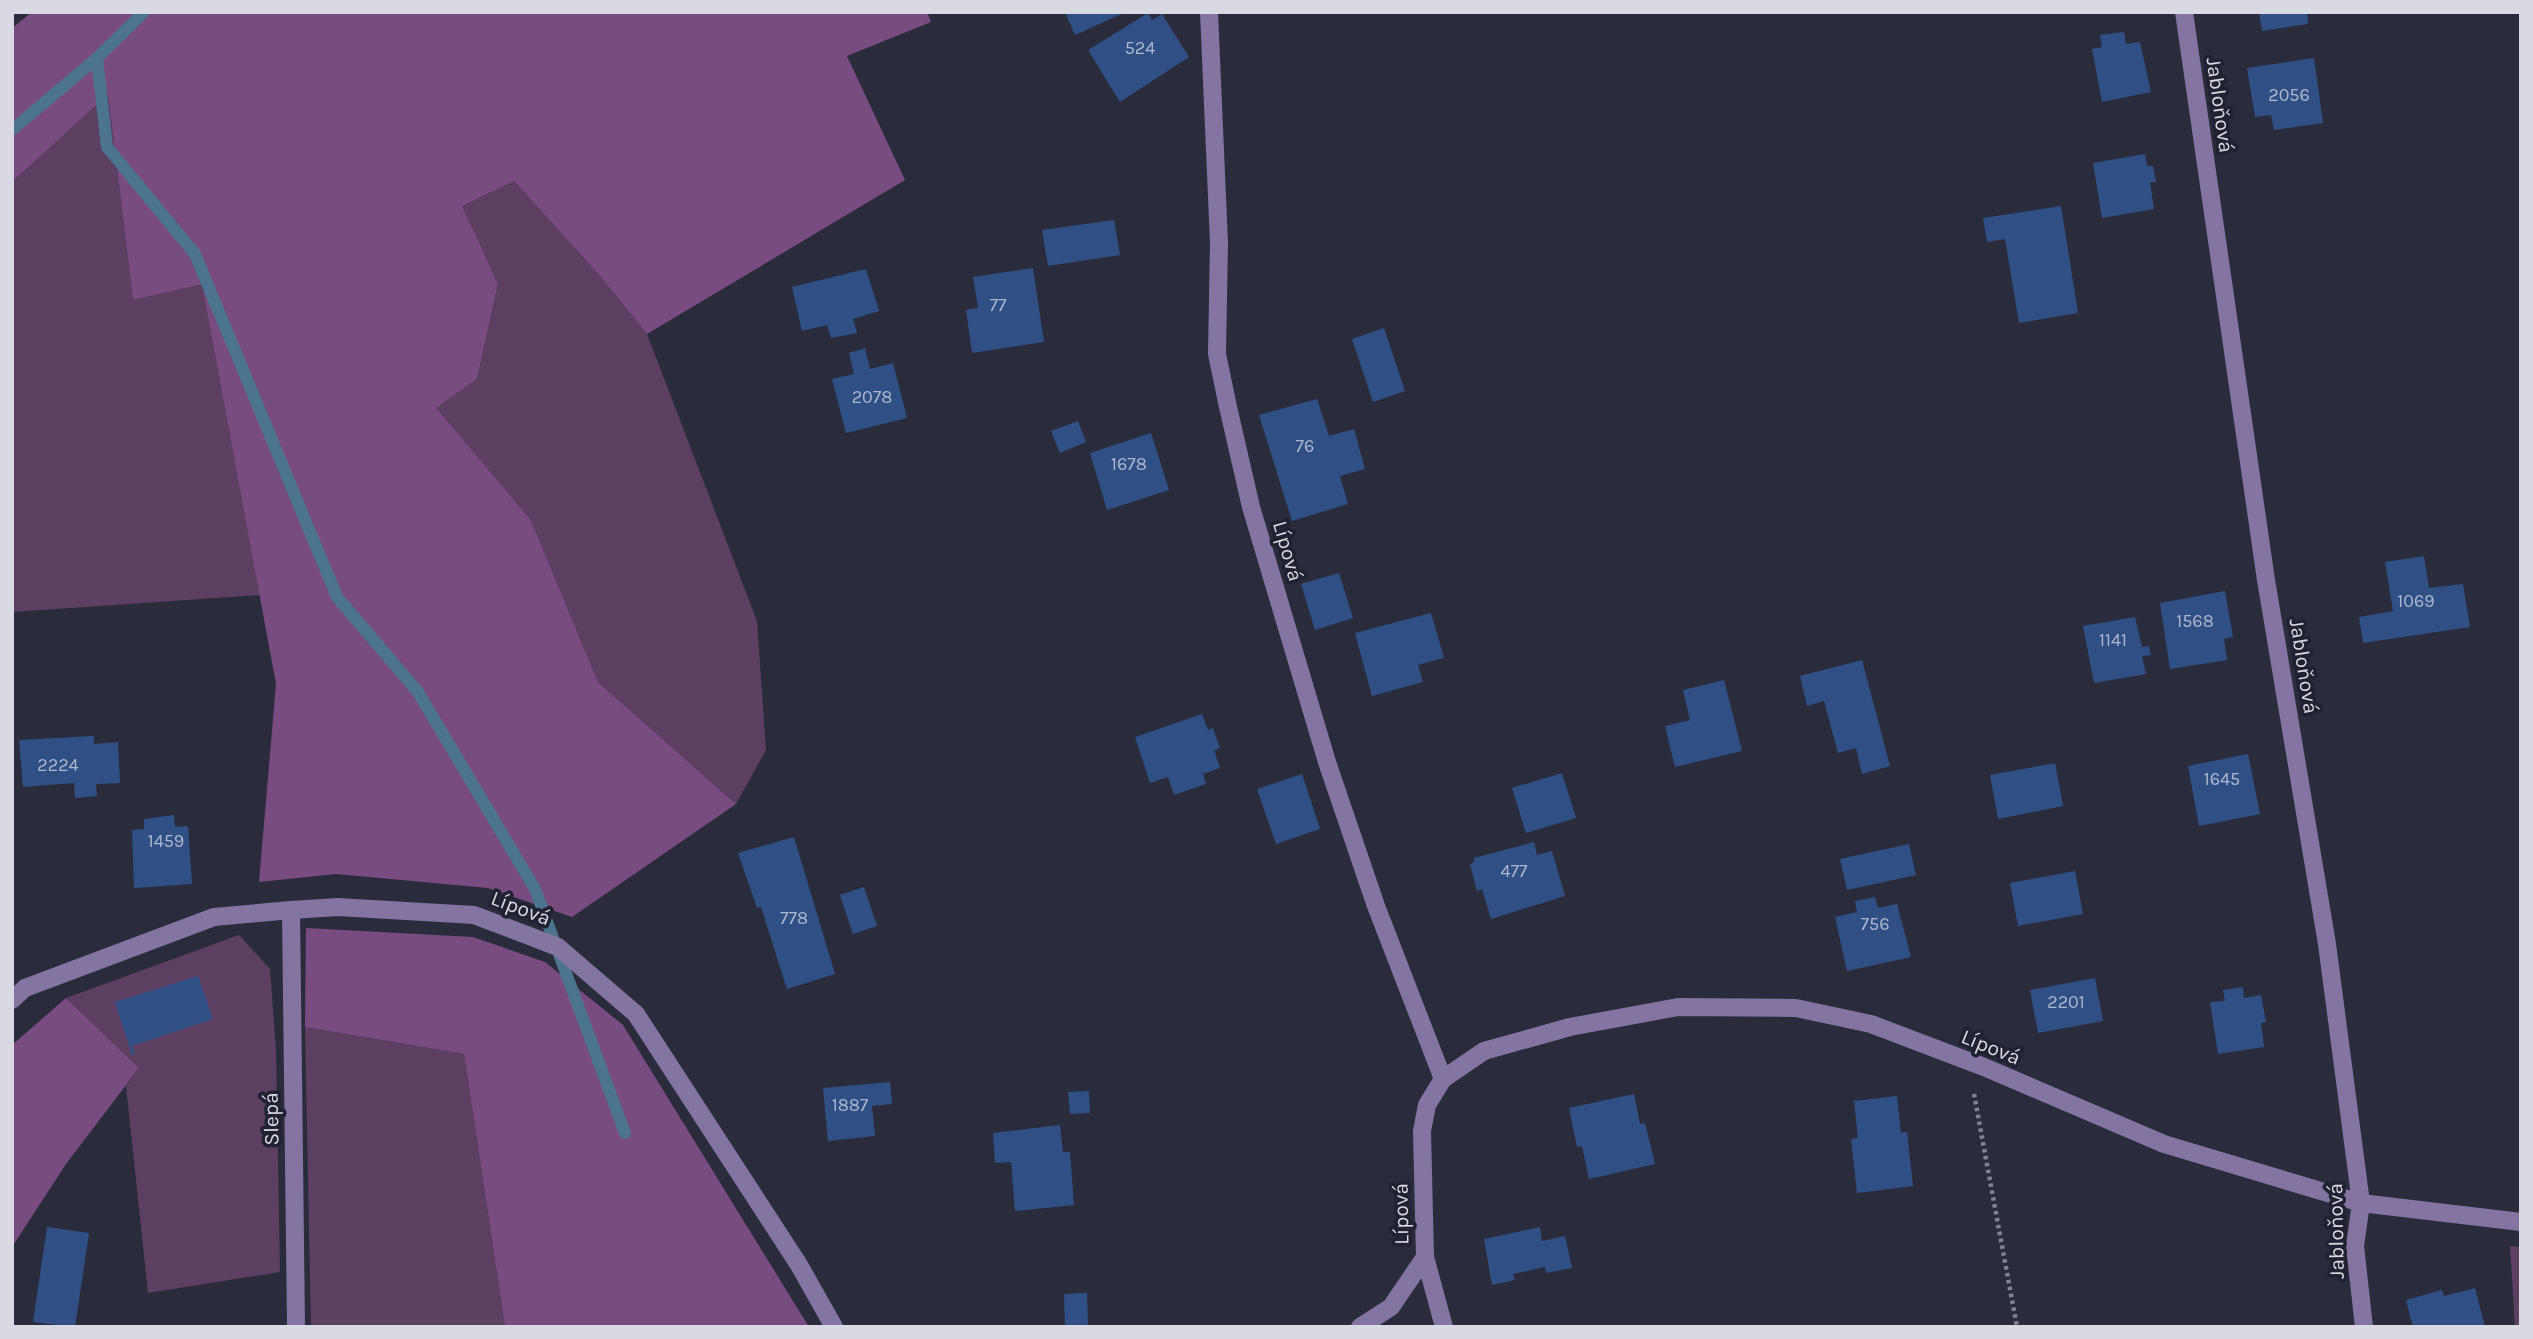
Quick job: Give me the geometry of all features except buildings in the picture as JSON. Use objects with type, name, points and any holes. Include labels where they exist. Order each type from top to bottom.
[{"type":"street","name":"Lípová","points":[[1209,12],[1219,243],[1217,354],[1228,407],[1251,507],[1327,762],[1376,906],[1443,1079]]},
{"type":"street","name":"Jabloňová","points":[[2184,12],[2266,580],[2327,944],[2361,1203],[2355,1246],[2364,1327]]},
{"type":"street","name":"Lípová","points":[[12,1000],[25,988],[214,917],[338,907],[474,915],[558,947],[636,1014],[799,1265],[834,1327]]},
{"type":"street","name":"Slepá","points":[[291,910],[296,1327]]},
{"type":"street","name":"Lípová","points":[[1360,1327],[1391,1307],[1425,1257],[1422,1130],[1427,1105],[1443,1079],[1485,1051],[1570,1027],[1678,1007],[1796,1008],[1871,1024],[1984,1067],[2164,1144],[2361,1203],[2521,1222]]},
{"type":"street","points":[[1425,1257],[1444,1327]]},
{"type":"path","points":[[1984,1067],[1973,1098],[2017,1327]]},
{"type":"shaded area","points":[[32,12],[927,12],[931,22],[847,56],[905,180],[647,334],[600,276],[514,181],[462,206],[498,284],[477,379],[436,408],[531,520],[598,682],[736,804],[572,917],[488,888],[336,874],[259,882],[276,684],[202,284],[133,300],[108,94],[12,182],[12,28]]},
{"type":"shaded area","points":[[108,93],[133,300],[202,283],[260,595],[12,612],[12,182]]},
{"type":"shaded area","points":[[514,181],[600,276],[647,334],[757,621],[766,750],[736,804],[598,682],[531,520],[435,408],[477,379],[498,284],[461,206]]},
{"type":"shaded area","points":[[306,928],[473,937],[545,962],[623,1025],[809,1327],[505,1327],[464,1054],[305,1027]]},
{"type":"shaded area","points":[[239,935],[270,969],[276,1050],[280,1272],[148,1293],[126,1086],[139,1068],[66,998]]},
{"type":"shaded area","points":[[66,998],[139,1068],[66,1164],[12,1247],[12,1045]]},
{"type":"shaded area","points":[[305,1027],[464,1054],[505,1327],[311,1327]]},
{"type":"shaded area","points":[[2510,1246],[2521,1247],[2521,1327],[2515,1327]]},
{"type":"waterway","points":[[12,130],[97,58],[144,12]]},
{"type":"waterway","points":[[97,58],[107,147],[195,254],[337,597],[418,692],[535,889],[625,1133]]}]
